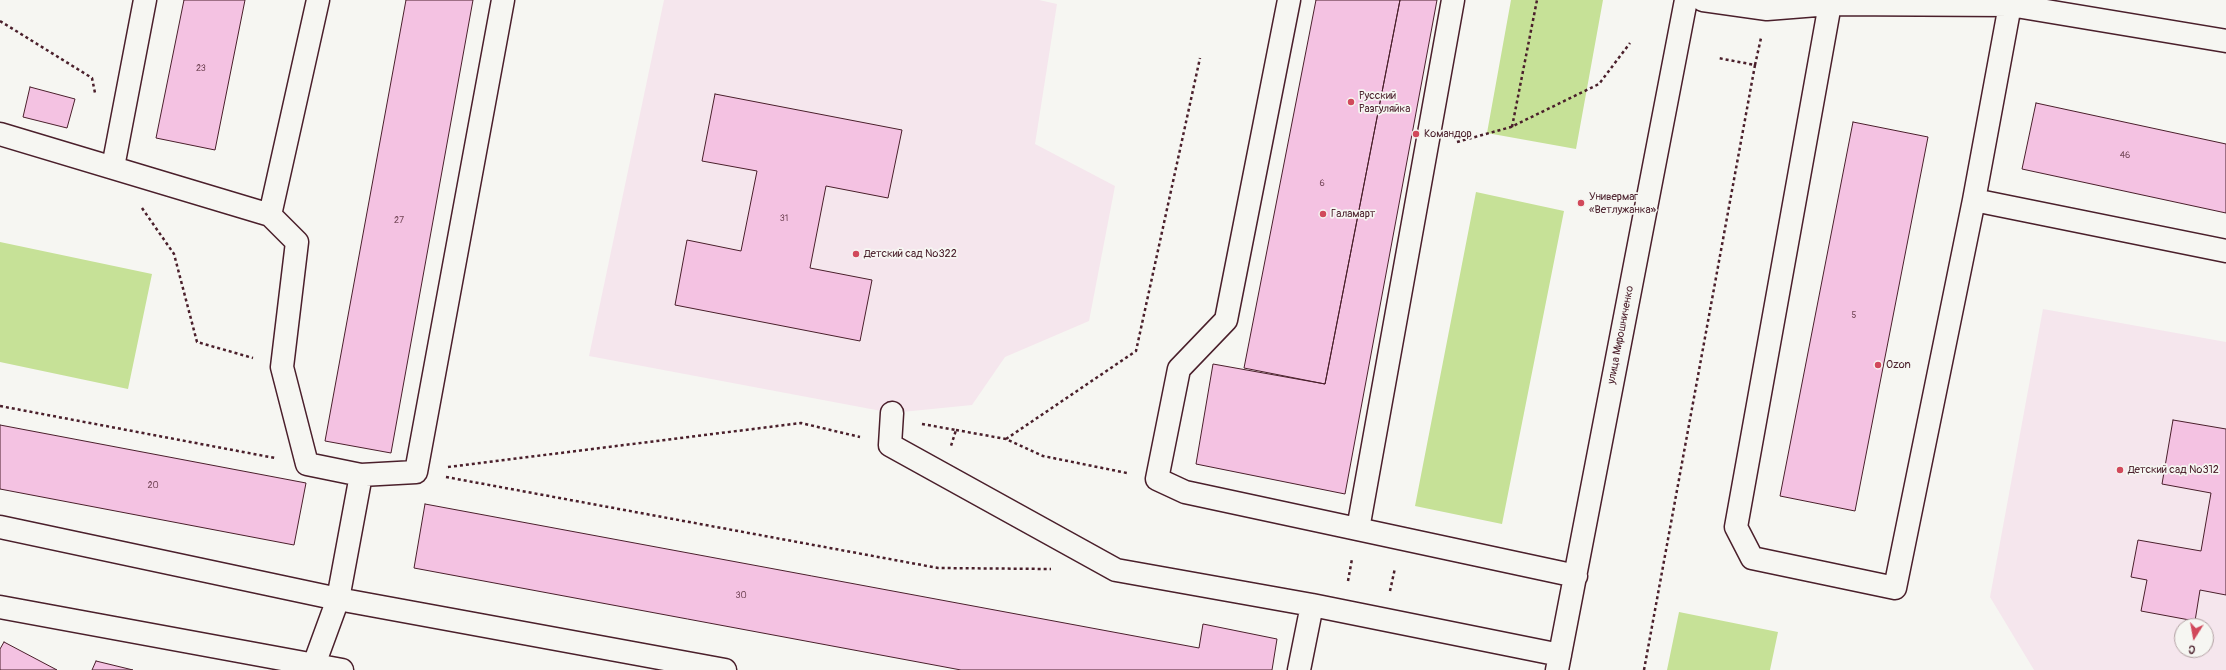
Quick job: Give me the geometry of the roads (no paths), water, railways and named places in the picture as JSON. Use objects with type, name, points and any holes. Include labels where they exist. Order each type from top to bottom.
[{"type":"street","points":[[113,167],[145,0]]},
{"type":"street","points":[[270,215],[318,0]]},
{"type":"street","points":[[0,134],[270,215],[297,242],[282,367],[307,464],[361,475],[416,472],[503,0]]},
{"type":"street","points":[[1290,0],[1226,320],[1179,369],[1157,479],[1185,492],[1576,576]]},
{"type":"street","points":[[1358,529],[1424,151],[1453,0]]},
{"type":"street","name":"улица Мирошниченко","points":[[1559,662],[1686,0]]},
{"type":"street","points":[[1703,0],[1767,9],[1830,4],[2010,5],[2226,41]]},
{"type":"street","points":[[1830,4],[1736,526],[1752,558],[1895,588],[1974,200],[2010,5]]},
{"type":"street","points":[[1974,200],[2226,251]]},
{"type":"street","points":[[892,413],[890,444],[1116,570],[1384,619],[1559,662]]},
{"type":"street","points":[[313,667],[338,599],[361,475]]},
{"type":"street","points":[[0,527],[338,599],[725,670]]},
{"type":"street","points":[[1298,670],[1312,605]]},
{"type":"street","points":[[0,607],[313,667],[342,670]]},
{"type":"place","name":"Русский Разгуляйка","points":[[1351,102]]},
{"type":"place","name":"Командор","points":[[1416,134]]},
{"type":"place","name":"Универмаг «Ветлужанка»","points":[[1581,203]]},
{"type":"place","name":"Галамарт","points":[[1323,214]]},
{"type":"place","name":"Детский сад №322","points":[[856,254]]},
{"type":"place","name":"Ozon","points":[[1878,365]]},
{"type":"place","name":"Детский сад №312","points":[[2120,470]]}]
